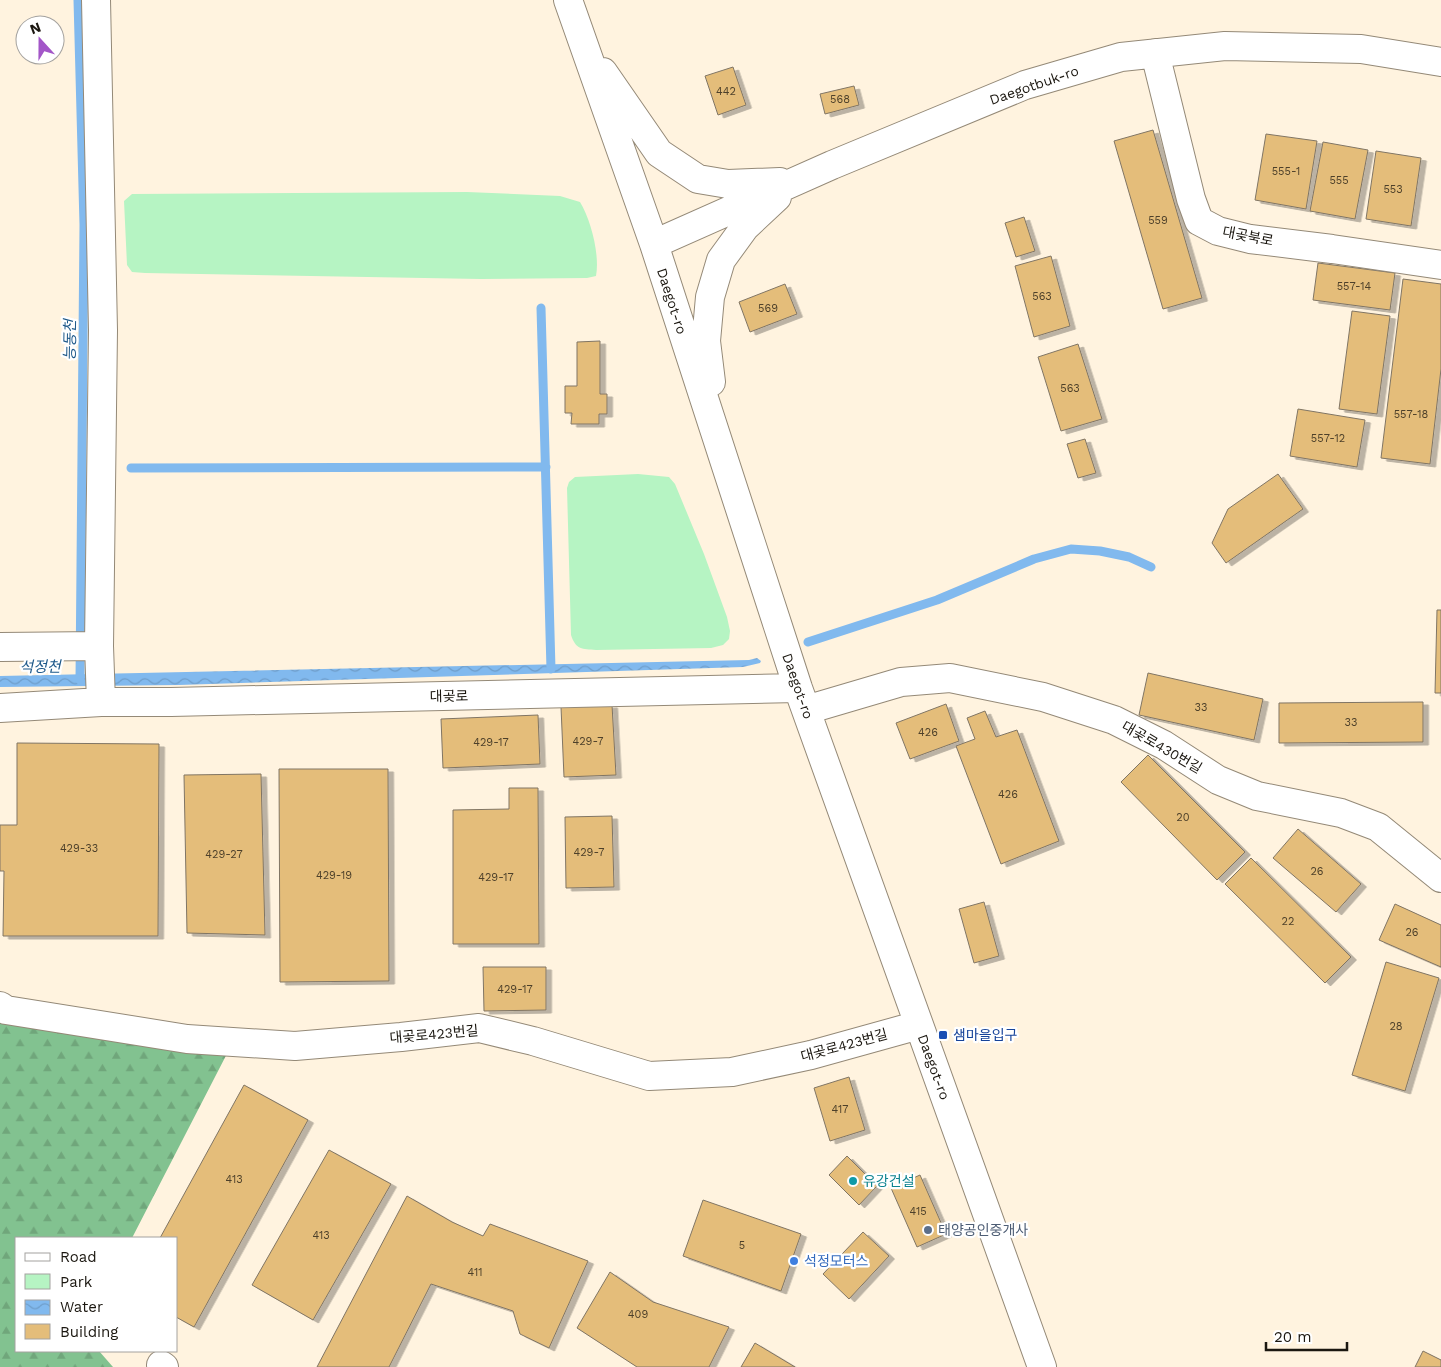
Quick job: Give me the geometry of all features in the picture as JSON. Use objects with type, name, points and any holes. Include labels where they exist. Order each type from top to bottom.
[{"type":"street","points":[[96,0],[103,330],[90,650],[100,699]]},
{"type":"street","name":"Daegot-ro","points":[[568,0],[654,244],[802,699],[1042,1367]]},
{"type":"street","points":[[582,39],[659,153],[698,179],[728,184],[794,182]]},
{"type":"street","name":"Daegotbuk-ro","points":[[654,244],[794,182],[1025,86],[1121,57],[1225,46],[1361,49],[1441,62]]},
{"type":"street","name":"대곶북로","points":[[1155,53],[1191,199],[1199,221],[1218,232],[1250,239],[1441,265]]},
{"type":"street","points":[[718,444],[706,342],[710,297],[721,260],[744,227],[794,182]]},
{"type":"street","points":[[0,648],[90,650]]},
{"type":"street","name":"대곶로430번길","points":[[802,699],[901,682],[950,678],[1043,697],[1114,720],[1164,745],[1218,780],[1256,796],[1340,813],[1378,827],[1441,878]]},
{"type":"street","name":"대곶로","points":[[0,708],[100,699],[191,702],[802,699]]},
{"type":"street","name":"대곶로423번길","points":[[0,1006],[6,1010],[187,1039],[295,1046],[479,1028],[533,1041],[649,1076],[732,1072],[811,1055],[919,1025]]},
{"type":"green space","points":[[467,192],[560,196],[580,202],[588,218],[594,238],[597,258],[596,276],[587,278],[481,279],[145,273],[132,272],[127,265],[124,201],[132,194]]},
{"type":"green space","points":[[638,474],[669,477],[675,484],[704,554],[727,617],[730,631],[729,639],[723,645],[711,648],[596,650],[580,648],[573,640],[571,635],[567,488],[569,482],[575,477]]},
{"type":"green space","points":[[0,1006],[233,1042],[133,1237],[15,1237],[15,1352],[100,1352],[113,1367],[0,1367]]},
{"type":"water","points":[[757,658],[761,661],[760,663],[743,667],[179,685],[0,687],[0,676],[749,660]]},
{"type":"building","points":[[733,67],[746,105],[718,115],[705,76]]},
{"type":"building","points":[[854,86],[859,105],[825,114],[820,94]]},
{"type":"building","points":[[1153,130],[1202,298],[1163,309],[1114,141]]},
{"type":"building","points":[[1266,134],[1317,141],[1306,209],[1255,200]]},
{"type":"building","points":[[1323,142],[1368,150],[1355,219],[1310,211]]},
{"type":"building","points":[[1376,151],[1421,158],[1411,226],[1366,219]]},
{"type":"building","points":[[1024,217],[1035,251],[1016,257],[1005,223]]},
{"type":"building","points":[[1051,256],[1070,326],[1034,337],[1015,266]]},
{"type":"building","points":[[1318,263],[1395,273],[1390,310],[1313,300]]},
{"type":"building","points":[[1403,279],[1441,284],[1441,369],[1430,464],[1381,458]]},
{"type":"building","points":[[785,284],[797,314],[750,332],[739,302]]},
{"type":"building","points":[[1352,311],[1390,316],[1377,414],[1339,409]]},
{"type":"building","points":[[600,341],[600,394],[607,394],[607,414],[599,414],[599,424],[571,424],[572,413],[565,413],[565,386],[577,386],[577,342]]},
{"type":"building","points":[[1078,344],[1102,419],[1061,431],[1038,357]]},
{"type":"building","points":[[1298,409],[1365,420],[1357,467],[1290,456]]},
{"type":"building","points":[[1085,439],[1096,473],[1078,478],[1067,444]]},
{"type":"building","points":[[1278,474],[1303,509],[1226,563],[1212,543],[1228,509]]},
{"type":"building","points":[[1437,610],[1441,610],[1441,693],[1435,693]]},
{"type":"building","points":[[1148,673],[1263,699],[1254,740],[1139,715]]},
{"type":"building","points":[[1423,702],[1423,742],[1279,743],[1279,703]]},
{"type":"building","points":[[946,704],[959,741],[910,759],[896,723]]},
{"type":"building","points":[[612,705],[616,775],[564,777],[561,707]]},
{"type":"building","points":[[985,711],[996,737],[1017,730],[1059,841],[1001,864],[956,746],[975,739],[967,718]]},
{"type":"building","points":[[538,715],[540,764],[443,768],[441,719]]},
{"type":"building","points":[[17,743],[159,744],[158,936],[3,936],[4,871],[0,871],[0,825],[17,825]]},
{"type":"building","points":[[1148,755],[1245,852],[1217,880],[1121,782]]},
{"type":"building","points":[[279,769],[388,769],[389,981],[280,982]]},
{"type":"building","points":[[261,774],[265,935],[187,933],[184,775]]},
{"type":"building","points":[[509,788],[538,788],[539,944],[453,944],[453,810],[509,809]]},
{"type":"building","points":[[612,816],[614,887],[566,888],[565,817]]},
{"type":"building","points":[[1298,829],[1361,884],[1336,912],[1273,858]]},
{"type":"building","points":[[1251,858],[1351,957],[1325,983],[1225,884]]},
{"type":"building","points":[[984,902],[999,956],[974,963],[959,909]]},
{"type":"building","points":[[1395,904],[1441,925],[1441,967],[1379,940]]},
{"type":"building","points":[[1386,962],[1439,978],[1405,1091],[1352,1075]]},
{"type":"building","points":[[483,967],[546,967],[546,1010],[484,1011]]},
{"type":"building","points":[[849,1077],[865,1130],[830,1141],[814,1088]]},
{"type":"building","points":[[244,1085],[308,1120],[194,1327],[178,1318],[178,1237],[161,1237]]},
{"type":"building","points":[[329,1150],[391,1184],[313,1320],[252,1285]]},
{"type":"building","name":"유강건설","points":[[847,1156],[877,1186],[859,1205],[829,1175]]},
{"type":"building","points":[[920,1175],[946,1234],[917,1247],[891,1188]]},
{"type":"building","points":[[407,1196],[452,1222],[483,1236],[490,1224],[588,1261],[549,1348],[520,1334],[513,1311],[431,1284],[389,1367],[317,1367]]},
{"type":"building","points":[[703,1200],[801,1234],[781,1291],[683,1256]]},
{"type":"building","points":[[863,1232],[889,1256],[849,1299],[823,1274]]},
{"type":"building","points":[[610,1272],[653,1302],[729,1327],[709,1367],[637,1367],[577,1328]]},
{"type":"building","points":[[755,1343],[795,1367],[741,1367]]},
{"type":"building","points":[[1423,1351],[1441,1360],[1441,1367],[1415,1367]]},
{"type":"waterway","name":"능동천","points":[[78,0],[84,225],[80,680]]},
{"type":"waterway","points":[[541,308],[551,669]]},
{"type":"waterway","points":[[131,468],[546,467]]},
{"type":"waterway","points":[[808,642],[937,600],[1034,559],[1071,549],[1100,551],[1129,557],[1151,567]]},
{"type":"place","name":"샘마을입구","points":[[943,1035]]},
{"type":"place","name":"유강건설","points":[[853,1181]]},
{"type":"place","name":"태양공인중개사","points":[[928,1230]]},
{"type":"place","name":"석정모터스","points":[[794,1261]]},
{"type":"water label","name":"석정천","points":[[40,667]]}]
